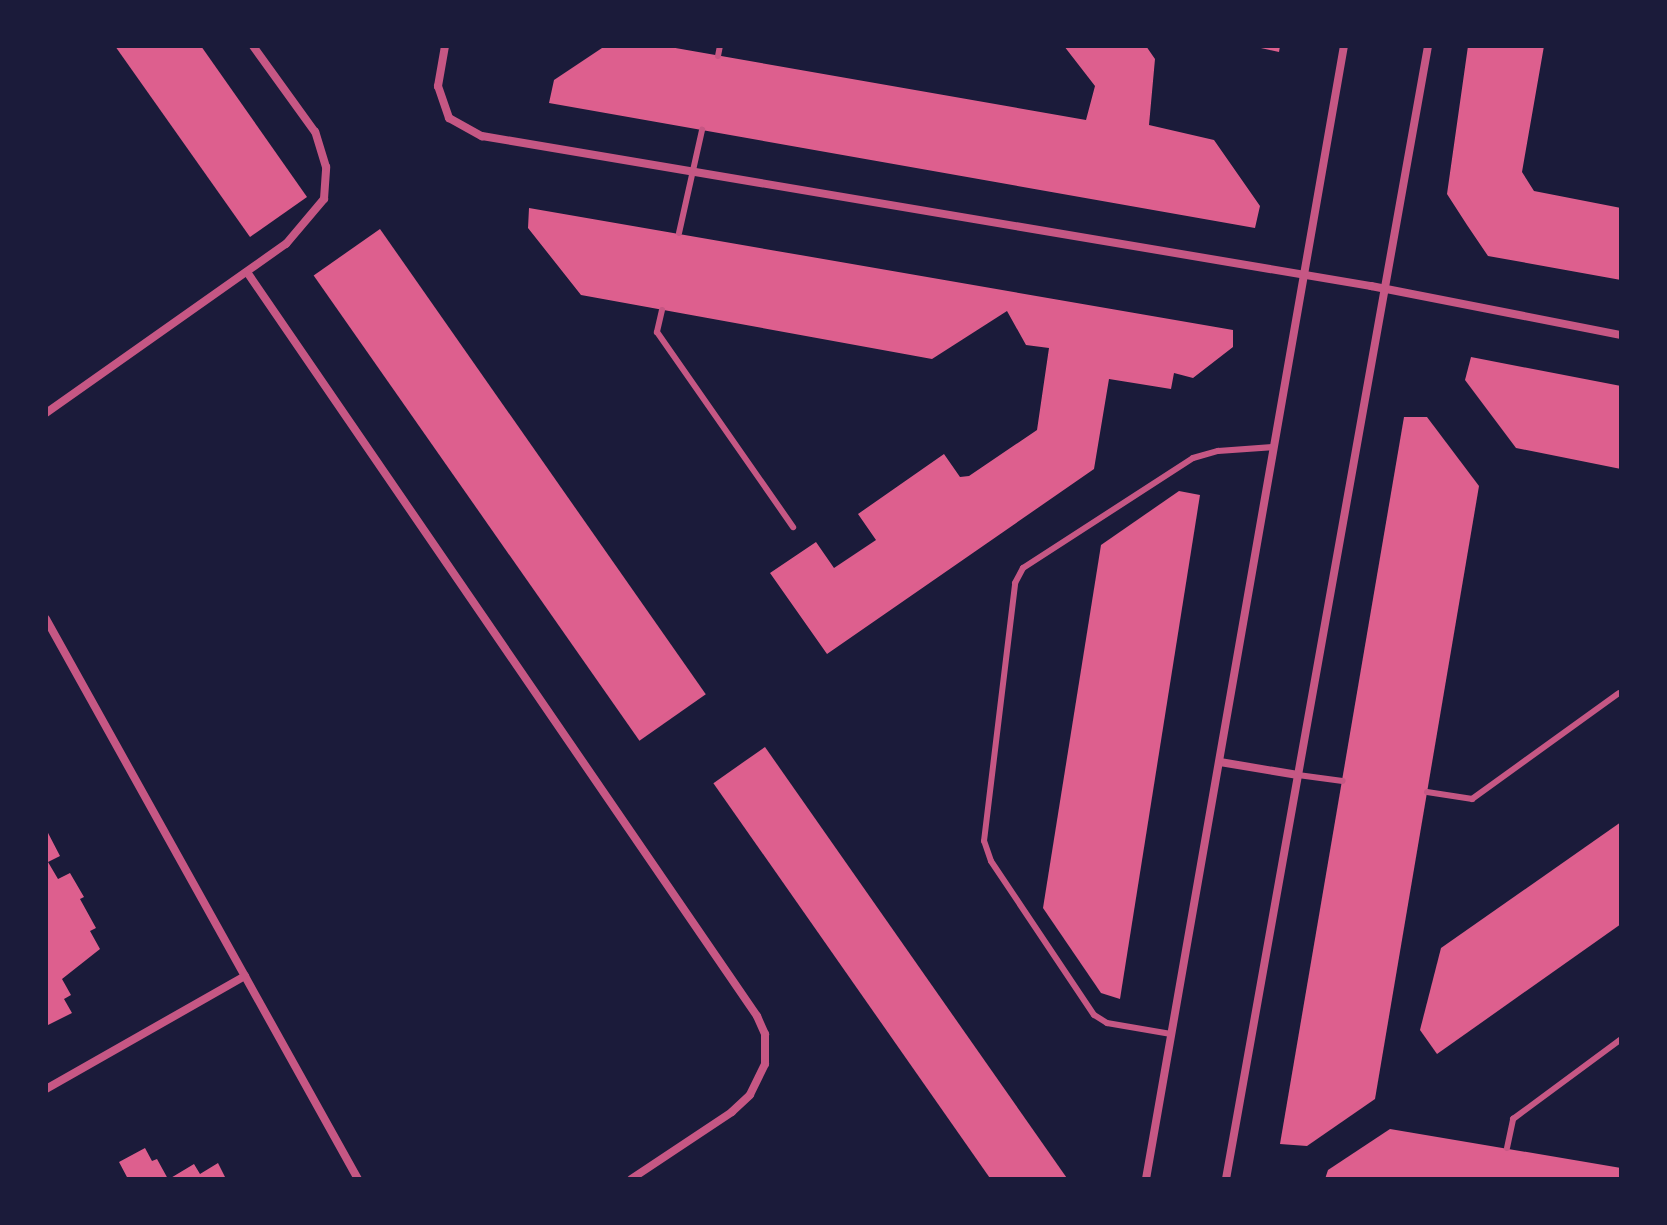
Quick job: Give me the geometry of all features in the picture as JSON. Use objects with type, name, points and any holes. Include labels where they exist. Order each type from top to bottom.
[{"type":"street","points":[[46,413],[247,272],[310,220],[324,199],[326,167],[315,132],[253,46]]},
{"type":"street","points":[[445,46],[438,86],[449,118],[482,136],[1388,290],[1621,335]]},
{"type":"street","points":[[1146,1179],[1274,447],[1300,275],[1344,46]]},
{"type":"street","points":[[1226,1179],[1388,290],[1428,46]]},
{"type":"street","points":[[247,272],[757,1016],[765,1034],[765,1064],[750,1095],[732,1112],[631,1179]]},
{"type":"street","points":[[46,619],[358,1179]]},
{"type":"street","points":[[1220,762],[1298,775]]},
{"type":"street","points":[[46,1089],[245,976]]},
{"type":"lane","points":[[718,56],[720,46]]},
{"type":"lane","points":[[679,233],[702,130]]},
{"type":"lane","points":[[662,310],[657,332],[793,527]]},
{"type":"lane","points":[[1171,1034],[1107,1023],[1094,1015],[991,861],[984,841],[1015,583],[1023,568],[1193,458],[1218,451],[1274,447]]},
{"type":"lane","points":[[1427,792],[1472,799],[1619,693]]},
{"type":"lane","points":[[1298,775],[1343,781]]},
{"type":"lane","points":[[1507,1148],[1513,1119],[1621,1039]]},
{"type":"building","points":[[115,46],[201,46],[307,197],[250,237]]},
{"type":"building","points":[[605,46],[664,46],[1086,120],[1095,86],[1064,46],[1146,46],[1155,59],[1149,125],[1214,140],[1260,206],[1255,228],[549,103],[554,80]]},
{"type":"building","points":[[1252,46],[1280,46],[1279,52]]},
{"type":"building","points":[[1468,46],[1544,46],[1522,172],[1534,191],[1621,208],[1621,280],[1488,256],[1467,225],[1447,194]]},
{"type":"building","points":[[529,208],[1233,330],[1233,347],[1193,378],[1174,373],[1171,389],[1109,379],[1094,469],[827,654],[770,573],[816,542],[834,568],[876,540],[858,514],[944,454],[960,477],[969,476],[1037,430],[1049,348],[1026,345],[1007,311],[932,359],[581,295],[528,228]]},
{"type":"building","points":[[380,229],[706,694],[639,741],[314,275]]},
{"type":"building","points":[[1471,357],[1621,386],[1621,469],[1516,448],[1465,380]]},
{"type":"building","points":[[1404,417],[1427,417],[1479,486],[1375,1099],[1307,1146],[1280,1144]]},
{"type":"building","points":[[1179,491],[1200,495],[1120,999],[1101,993],[1043,908],[1101,545]]},
{"type":"building","points":[[765,747],[1066,1177],[991,1179],[713,783]]},
{"type":"building","points":[[1621,822],[1621,924],[1437,1054],[1420,1030],[1441,948]]},
{"type":"building","points":[[46,829],[60,856],[48,862],[58,879],[70,873],[84,897],[80,899],[96,928],[90,931],[100,949],[62,979],[71,995],[64,999],[72,1013],[46,1026]]},
{"type":"building","points":[[1390,1129],[1621,1168],[1621,1179],[1325,1179],[1328,1170]]},
{"type":"building","points":[[145,1148],[152,1161],[157,1159],[168,1179],[128,1179],[119,1162]]},
{"type":"building","points":[[218,1163],[226,1179],[169,1179],[194,1164],[200,1174]]}]
